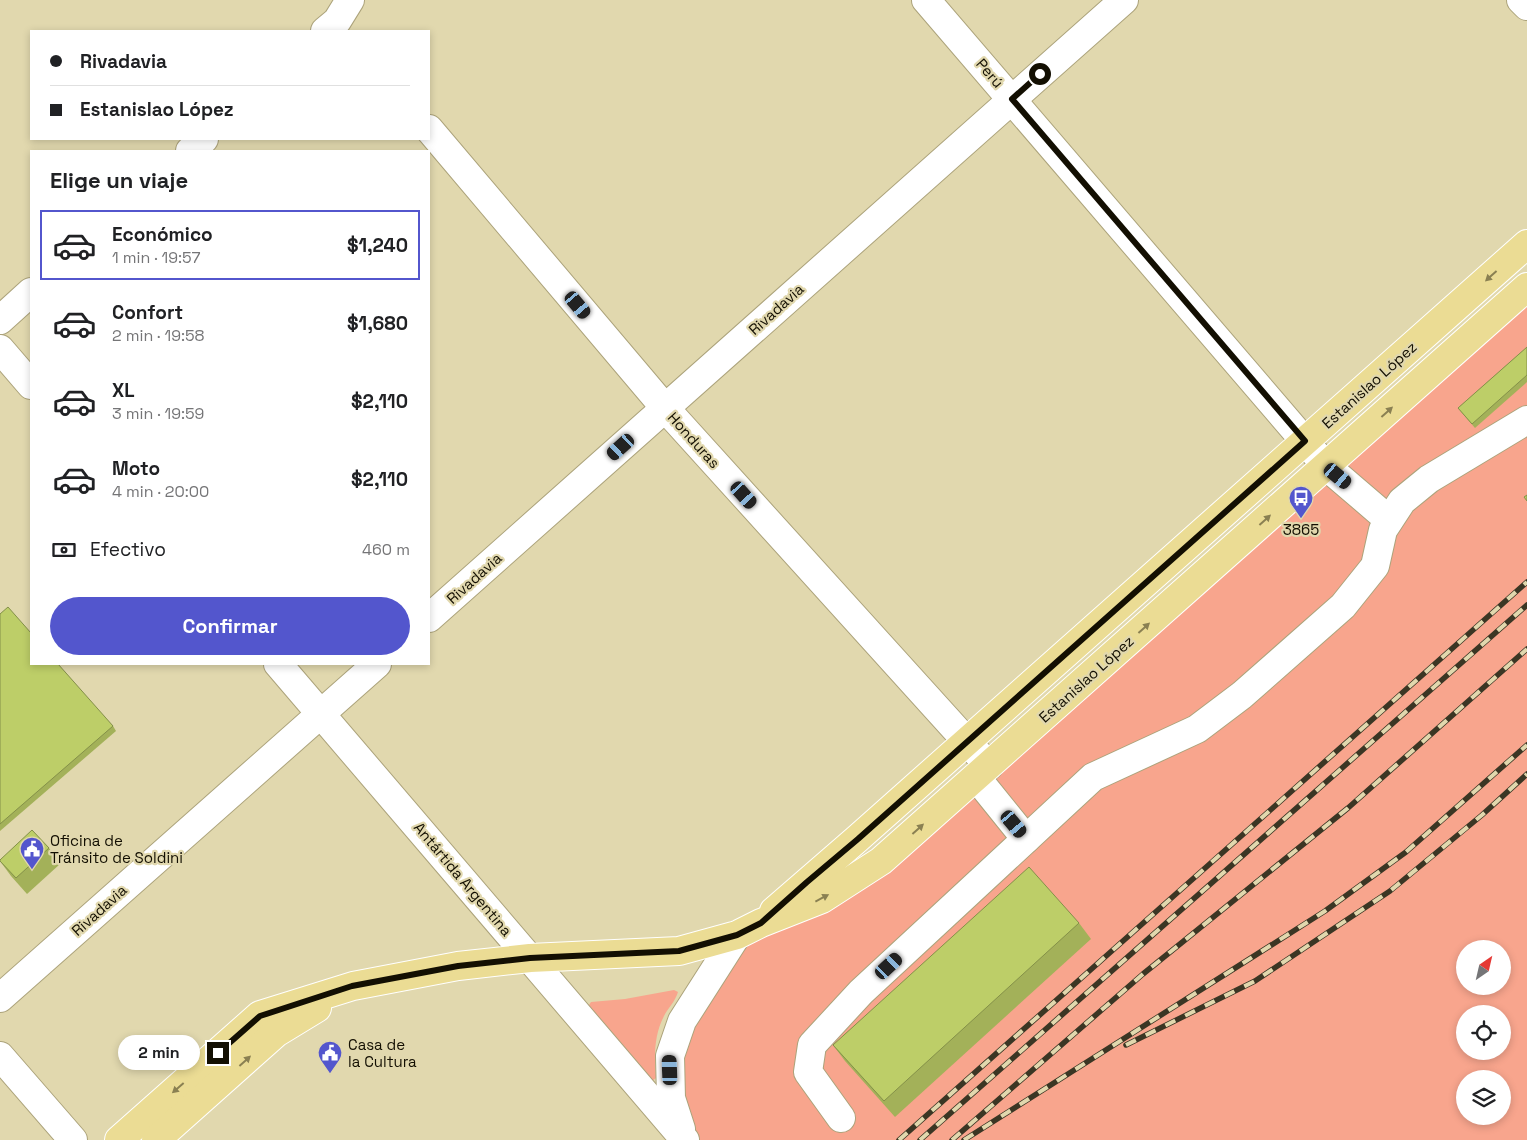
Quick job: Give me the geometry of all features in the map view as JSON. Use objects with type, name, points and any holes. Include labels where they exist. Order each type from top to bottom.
[{"type":"main road","name":"Estanislao López","points":[[749,929],[967,742],[1527,244]]},
{"type":"main road","name":"Estanislao López","points":[[119,1140],[260,1016],[352,986],[458,966],[530,958],[679,951],[749,929],[822,899],[881,861],[1527,287]]},
{"type":"main road","name":"Estanislao López","points":[[156,1140],[276,1034],[352,986]]},
{"type":"street","name":"Perú","points":[[926,0],[1326,466],[1390,520]]},
{"type":"street","name":"Rivadavia","points":[[430,617],[1124,0]]},
{"type":"street","points":[[1521,0],[1527,6]]},
{"type":"street","name":"Honduras","points":[[430,131],[665,408],[967,742],[982,771],[1026,839]]},
{"type":"street","points":[[191,150],[203,140]]},
{"type":"street","points":[[0,320],[30,293]]},
{"type":"street","points":[[0,349],[30,384]]},
{"type":"street","points":[[841,1118],[808,1072],[812,1045],[861,992],[1093,777],[1197,729],[1242,695],[1342,606],[1375,566],[1383,530],[1402,501],[1429,479],[1527,420]]},
{"type":"street","name":"Antártida Argentina","points":[[279,665],[322,713],[684,1140],[671,1098],[670,1056],[682,1021],[749,929]]},
{"type":"street","name":"Rivadavia","points":[[0,998],[376,665]]},
{"type":"street","points":[[0,1056],[73,1140]]},
{"type":"shaded area","points":[[1527,287],[1527,1140],[685,1140],[682,1021],[737,935],[822,899]]},
{"type":"shaded area","points":[[674,990],[678,992],[677,996],[664,1016],[658,1031],[655,1054],[656,1078],[652,1081],[589,1005],[591,1002],[625,999]]},
{"type":"building","points":[[1527,347],[1527,375],[1472,424],[1458,408]]},
{"type":"building","points":[[8,607],[30,632],[30,665],[59,665],[113,726],[0,824],[0,614]]},
{"type":"building","points":[[32,830],[49,848],[16,878],[0,860]]},
{"type":"building","points":[[1029,867],[1079,923],[884,1101],[833,1045]]},
{"type":"railway","points":[[899,1140],[1527,582]]},
{"type":"railway","points":[[920,1140],[1527,605]]},
{"type":"railway","points":[[952,1140],[1143,974],[1348,808],[1527,649]]},
{"type":"railway","points":[[964,1140],[1325,911],[1406,852],[1527,745]]},
{"type":"railway","points":[[1126,1045],[1255,981],[1390,891],[1482,815],[1527,774]]},
{"type":"place","name":"3865","points":[[1301,519]]},
{"type":"place","name":"Oficina de Tránsito de Soldini","points":[[32,870]]},
{"type":"place","name":"Casa de la Cultura","points":[[330,1074]]},
{"type":"route","points":[[218,1053],[260,1016],[352,986],[458,966],[530,958],[679,951],[737,935],[761,923],[1305,441],[1012,99],[1040,74]]}]
